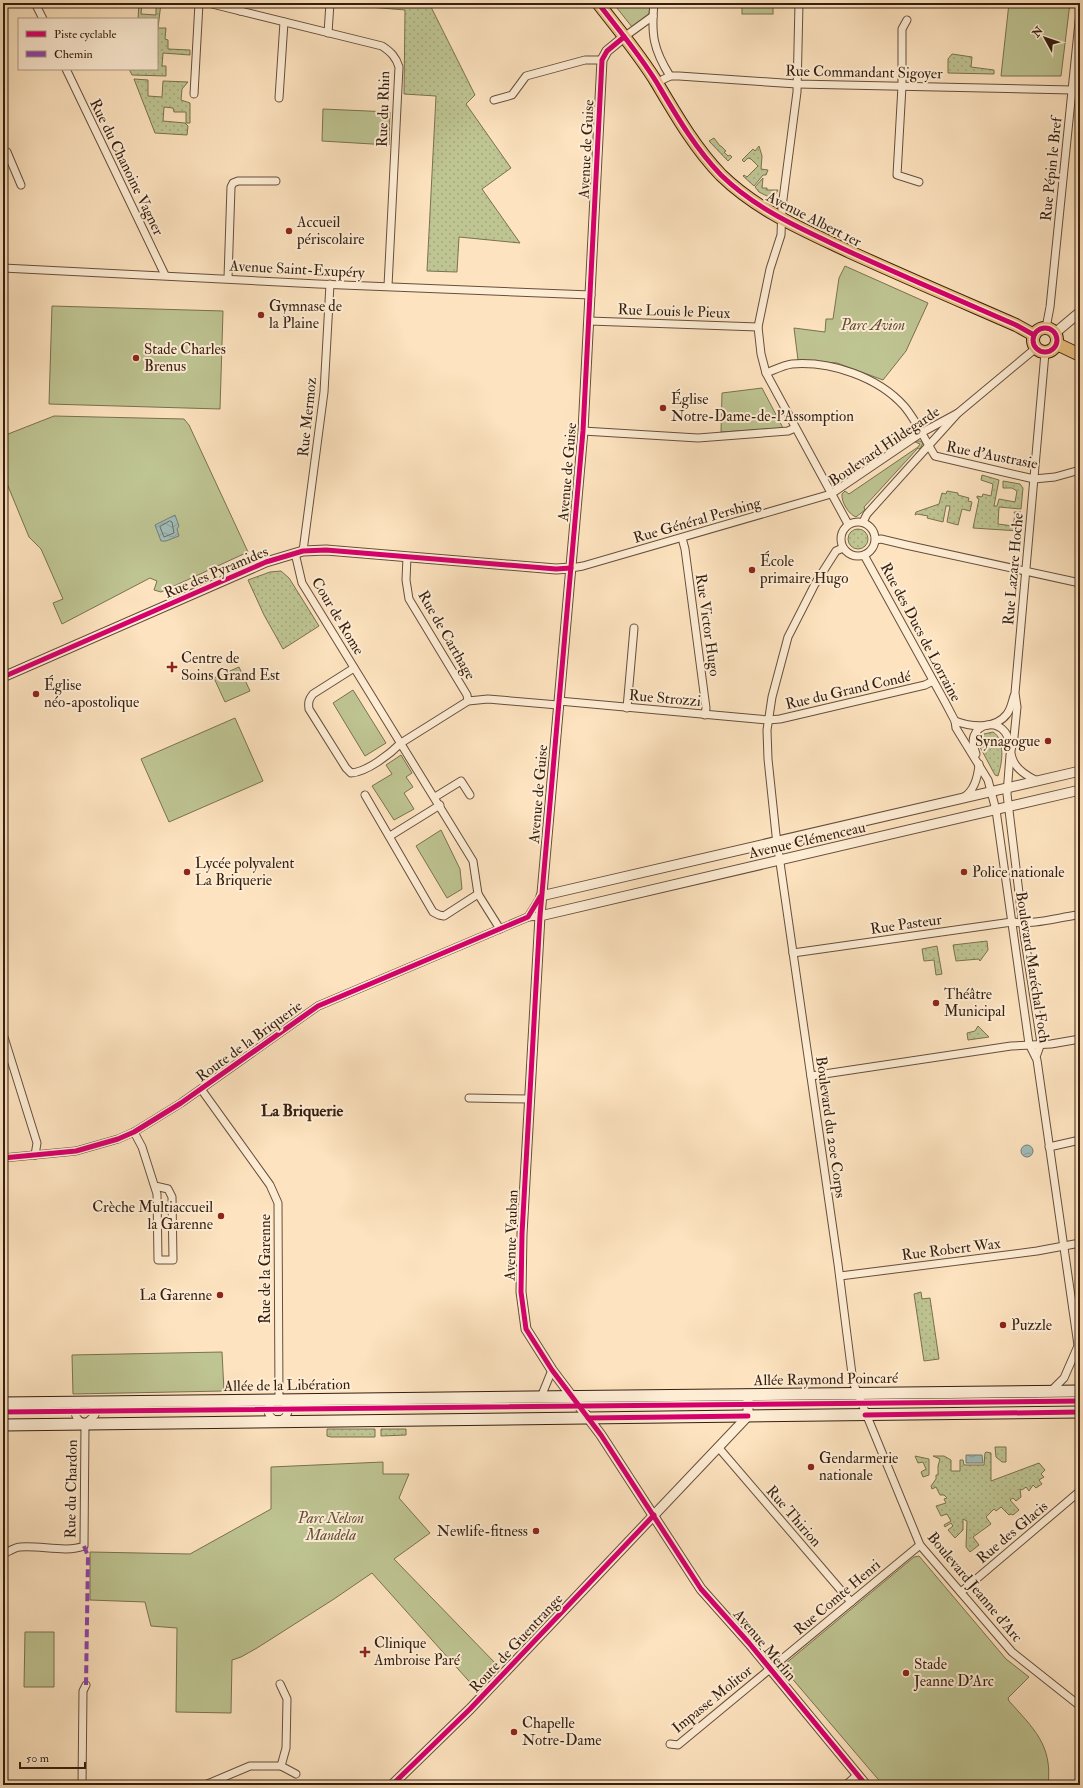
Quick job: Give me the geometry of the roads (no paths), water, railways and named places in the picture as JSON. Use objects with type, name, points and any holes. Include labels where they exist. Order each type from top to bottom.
[{"type":"main road","name":"Avenue Albert 1er","points":[[598,3],[624,37],[656,83],[680,122],[709,162],[752,200],[782,220],[887,269],[1016,325],[1034,335]]},
{"type":"main road","points":[[1053,335],[1052,351],[1040,350],[1033,342],[1034,335],[1038,330],[1053,335],[1080,355]]},
{"type":"main road","name":"Allée Raymond Poincaré","points":[[572,1397],[1080,1391]]},
{"type":"main road","name":"Allée de la Libération","points":[[3,1403],[572,1397]]},
{"type":"main road","points":[[3,1425],[1080,1412]]},
{"type":"street","points":[[35,3],[42,18]]},
{"type":"street","points":[[194,94],[199,3]]},
{"type":"street","name":"Rue du Rhin","points":[[208,3],[382,46],[390,50],[396,58],[399,67],[388,286]]},
{"type":"street","points":[[240,11],[241,3]]},
{"type":"street","points":[[328,33],[330,3]]},
{"type":"street","points":[[654,3],[653,41],[660,61],[670,76],[656,83]]},
{"type":"street","points":[[799,3],[797,84],[782,220],[780,235],[770,269],[758,327],[761,354],[766,373],[830,494]]},
{"type":"street","name":"Rue Pépin le Bref","points":[[1053,335],[1072,90],[1080,12]]},
{"type":"street","points":[[494,100],[512,95],[526,76],[585,60],[602,60],[607,51],[653,16]]},
{"type":"street","points":[[907,20],[902,29],[902,86],[897,175],[919,182]]},
{"type":"street","points":[[279,98],[284,22]]},
{"type":"street","name":"Avenue de Guise","points":[[540,916],[583,431],[602,60]]},
{"type":"street","name":"Rue du Chanoine Vagner","points":[[66,70],[165,275]]},
{"type":"street","name":"Rue Commandant Sigoyer","points":[[670,76],[797,84],[1072,90]]},
{"type":"street","points":[[3,154],[7,152],[21,185]]},
{"type":"street","points":[[228,278],[231,187],[233,183],[238,181],[276,181]]},
{"type":"street","name":"Avenue Saint-Exupéry","points":[[3,268],[591,295]]},
{"type":"street","name":"Rue Mermoz","points":[[299,552],[324,392],[330,284]]},
{"type":"street","points":[[1053,335],[1080,312]]},
{"type":"street","name":"Rue Louis le Pieux","points":[[589,321],[758,327]]},
{"type":"street","name":"Boulevard Hildegarde","points":[[848,524],[830,494],[921,433],[958,413],[1040,350]]},
{"type":"street","name":"Rue Lazare Hoche","points":[[1007,788],[1017,707],[1015,693],[1034,479],[1040,350]]},
{"type":"street","name":"Rue d'Austrasie","points":[[766,373],[791,364],[820,364],[859,375],[885,389],[904,407],[935,456],[1034,479],[1080,470]]},
{"type":"street","name":"Boulevard Hildegarde","points":[[863,522],[868,514],[958,413]]},
{"type":"street","points":[[583,431],[698,438],[788,431],[795,428]]},
{"type":"street","name":"Rue Général Pershing","points":[[571,568],[583,566],[682,538],[830,494]]},
{"type":"street","points":[[855,521],[863,522],[872,529],[876,540],[870,552],[864,555],[852,555],[843,548],[841,535],[848,524],[855,521]]},
{"type":"street","name":"Rue Victor Hugo","points":[[682,538],[685,549],[706,708],[705,715]]},
{"type":"street","points":[[876,540],[888,541],[1080,583]]},
{"type":"street","points":[[777,841],[768,759],[768,720],[772,697],[788,636],[815,584],[836,551],[843,548]]},
{"type":"street","name":"Rue des Pyramides","points":[[3,676],[266,562],[299,552],[326,550],[556,569],[571,568]]},
{"type":"street","name":"Cour de Rome","points":[[299,552],[302,583],[440,805],[473,861],[478,894],[500,929]]},
{"type":"street","name":"Rue des Ducs de Lorraine","points":[[864,555],[934,681],[955,721],[956,728],[990,783],[996,810]]},
{"type":"street","name":"Rue de Carthage","points":[[407,557],[406,580],[409,599],[467,695],[468,701]]},
{"type":"street","points":[[627,708],[634,628]]},
{"type":"street","name":"Cour de Rome","points":[[354,668],[313,694],[308,703],[342,761],[351,773],[357,772],[392,752],[401,743]]},
{"type":"street","name":"Rue du Grand Condé","points":[[768,720],[925,685],[934,681]]},
{"type":"street","name":"Rue des Ducs de Lorraine","points":[[955,721],[968,726],[986,725],[999,721],[1008,714],[1015,693]]},
{"type":"street","name":"Rue Strozzi","points":[[468,701],[488,698],[768,720]]},
{"type":"street","points":[[401,743],[468,701]]},
{"type":"street","points":[[961,799],[970,794],[977,780],[979,763],[973,747],[973,738],[976,731],[986,725],[994,725],[1004,730],[1007,737],[1010,755],[1020,770],[1037,781]]},
{"type":"street","name":"Avenue Clémenceau","points":[[541,896],[1080,771]]},
{"type":"street","points":[[435,797],[461,780],[470,795]]},
{"type":"street","name":"Boulevard Maréchal Foch","points":[[1007,788],[1023,923],[1040,1043],[1036,1057]]},
{"type":"street","name":"Avenue Clémenceau","points":[[540,916],[1080,790]]},
{"type":"street","points":[[365,796],[390,836],[393,845],[433,912],[444,916],[478,894]]},
{"type":"street","points":[[390,836],[440,805]]},
{"type":"street","name":"Boulevard Maréchal Foch","points":[[996,810],[1029,1044],[1036,1057],[1065,1246],[1080,1359]]},
{"type":"street","name":"Boulevard du 20e Corps","points":[[777,841],[840,1276],[853,1382],[866,1415]]},
{"type":"street","points":[[528,917],[541,896]]},
{"type":"street","name":"Rue Pasteur","points":[[793,953],[1012,922],[1023,923],[1077,915],[1080,913]]},
{"type":"street","name":"Route de la Briquerie","points":[[3,1158],[76,1151],[118,1139],[134,1132],[164,1115],[318,1006],[528,917],[540,916]]},
{"type":"street","name":"Avenue Vauban","points":[[540,916],[522,1234],[521,1292],[526,1329],[552,1370],[601,1435],[654,1515]]},
{"type":"street","points":[[3,1034],[37,1143],[35,1155]]},
{"type":"street","points":[[811,1076],[1029,1044],[1080,1039]]},
{"type":"street","name":"Rue de la Garenne","points":[[201,1089],[270,1185],[278,1204],[278,1400]]},
{"type":"street","points":[[469,1098],[530,1099]]},
{"type":"street","points":[[134,1132],[142,1147],[157,1194],[158,1260],[173,1260],[172,1197],[168,1189],[155,1186]]},
{"type":"street","points":[[1049,1147],[1080,1140]]},
{"type":"street","name":"Rue Robert Wax","points":[[840,1276],[1080,1243]]},
{"type":"street","points":[[1051,1391],[1064,1378],[1078,1346]]},
{"type":"street","points":[[542,1397],[552,1370]]},
{"type":"street","points":[[748,1395],[748,1416]]},
{"type":"street","points":[[278,1400],[284,1402],[289,1409],[288,1416],[278,1421],[270,1416],[268,1409],[273,1402],[278,1400]]},
{"type":"street","points":[[85,1402],[95,1409],[95,1415],[85,1424],[79,1421],[76,1416],[76,1406],[85,1402]]},
{"type":"street","name":"Boulevard Jeanne d'Arc","points":[[866,1415],[920,1546],[1012,1652],[1080,1706]]},
{"type":"street","name":"Route de Guentrange","points":[[392,1785],[470,1709],[748,1416]]},
{"type":"street","name":"Rue du Chardon","points":[[3,1554],[19,1547],[79,1548],[84,1546],[85,1424]]},
{"type":"street","name":"Rue Thirion","points":[[718,1448],[851,1602]]},
{"type":"street","name":"Rue des Glacis","points":[[961,1592],[1080,1492]]},
{"type":"street","name":"Avenue Merlin","points":[[654,1515],[701,1589],[770,1669],[866,1785]]},
{"type":"street","name":"Rue Comte Henri","points":[[770,1669],[920,1546]]},
{"type":"street","name":"Impasse Molitor","points":[[670,1744],[678,1745],[770,1669]]},
{"type":"street","points":[[280,1684],[287,1699],[286,1748],[281,1766]]},
{"type":"street","points":[[82,1785],[83,1692],[86,1685]]},
{"type":"street","points":[[206,1785],[250,1766],[281,1766],[296,1774]]},
{"type":"street","points":[[846,1785],[857,1775]]},
{"type":"water","points":[[175,515],[179,526],[177,529],[179,536],[166,541],[161,541],[155,525]]},
{"type":"water","points":[[1027,1145],[1031,1147],[1033,1151],[1031,1155],[1027,1157],[1023,1155],[1021,1151],[1023,1147]]},
{"type":"water","points":[[966,1455],[982,1455],[983,1463],[966,1463]]},
{"type":"place","name":"Accueil périscolaire","points":[[289,231]]},
{"type":"place","name":"Gymnase de la Plaine","points":[[261,315]]},
{"type":"place","name":"Stade Charles Brenus","points":[[136,358]]},
{"type":"place","name":"Église Notre-Dame-de-l'Assomption","points":[[663,408]]},
{"type":"place","name":"École primaire Hugo","points":[[752,570]]},
{"type":"place","name":"Centre de Soins Grand Est","points":[[172,667]]},
{"type":"place","name":"Église néo-apostolique","points":[[36,694]]},
{"type":"place","name":"Synagogue","points":[[1048,741]]},
{"type":"place","name":"Lycée polyvalent La Briquerie","points":[[187,872]]},
{"type":"place","name":"Police nationale","points":[[964,872]]},
{"type":"place","name":"Théâtre Municipal","points":[[936,1003]]},
{"type":"place","name":"Crèche Multiaccueil la Garenne","points":[[221,1216]]},
{"type":"place","name":"La Garenne","points":[[220,1295]]},
{"type":"place","name":"Puzzle","points":[[1003,1325]]},
{"type":"place","name":"Gendarmerie nationale","points":[[811,1467]]},
{"type":"place","name":"Newlife-fitness","points":[[536,1531]]},
{"type":"place","name":"Clinique Ambroise Paré","points":[[365,1652]]},
{"type":"place","name":"Stade Jeanne D'Arc","points":[[906,1673]]},
{"type":"place","name":"Chapelle Notre-Dame","points":[[514,1732]]},
{"type":"district","name":"La Briquerie","points":[[302,1110]]},
{"type":"park label","name":"Parc Avion","points":[[873,325]]},
{"type":"park label","name":"Parc Nelson Mandela","points":[[331,1526]]}]
